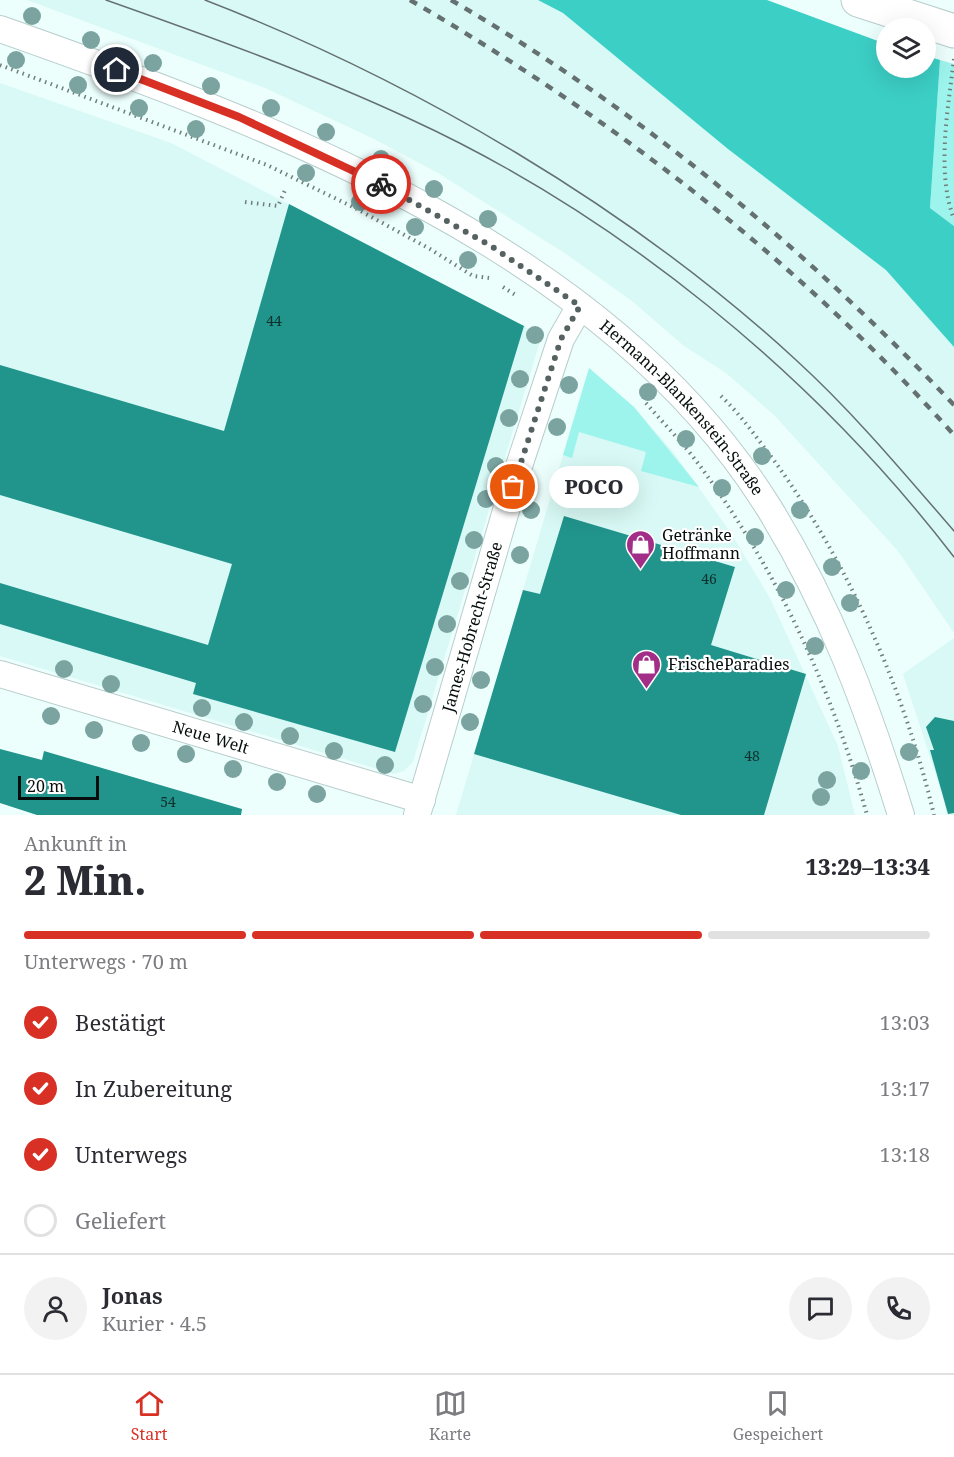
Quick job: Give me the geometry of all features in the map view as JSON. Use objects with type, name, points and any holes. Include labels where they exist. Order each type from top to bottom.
[{"type":"main road","points":[[858,0],[954,31]]},
{"type":"street","name":"Hermann-Blankenstein-Straße","points":[[0,29],[229,113],[306,146],[417,202],[491,246],[580,306],[649,363],[704,421],[768,506],[827,610],[872,721],[901,815]]},
{"type":"street","name":"James-Hobrecht-Straße","points":[[420,807],[523,455],[561,339],[580,306]]},
{"type":"street","name":"Neue Welt","points":[[0,674],[420,807]]},
{"type":"path","points":[[954,55],[947,118],[945,189],[954,219]]},
{"type":"path","points":[[0,65],[267,165],[374,218],[473,276],[487,276],[522,299]]},
{"type":"path","points":[[245,202],[278,206],[286,188]]},
{"type":"path","points":[[645,402],[699,465],[736,519],[800,629],[833,706],[867,815]]},
{"type":"path","points":[[897,694],[925,778],[934,815]]},
{"type":"shaded area","points":[[27,0],[651,0],[954,233],[954,633],[898,551],[774,415],[726,373],[684,346],[632,301],[566,254],[438,173],[374,139],[265,88]]},
{"type":"shaded area","points":[[538,0],[767,0],[876,40],[876,78],[936,78],[936,59],[940,60],[930,208],[954,226],[954,347],[886,270],[728,149],[563,13]]},
{"type":"shaded area","points":[[940,60],[954,64],[954,226],[930,208]]},
{"type":"shaded area","points":[[0,83],[171,143],[524,326],[541,338],[413,762],[404,771],[394,774],[0,656]]},
{"type":"shaded area","points":[[589,368],[634,407],[674,453],[729,530],[770,598],[838,746],[855,815],[456,815]]},
{"type":"shaded area","points":[[589,368],[634,407],[699,487],[641,471],[646,452],[579,432],[572,458],[563,455]]},
{"type":"shaded area","points":[[954,638],[954,815],[947,815],[942,793],[944,793],[940,788],[903,674]]},
{"type":"building","points":[[289,204],[524,326],[395,752],[193,694],[196,683],[0,624],[0,583],[208,645],[232,564],[0,495],[0,365],[224,431]]},
{"type":"building","name":"FrischeParadies","points":[[564,516],[735,567],[711,645],[806,674],[764,815],[681,815],[474,754],[523,590],[540,594]]},
{"type":"building","points":[[935,717],[954,721],[954,813],[948,814],[930,750],[934,750],[926,727]]},
{"type":"building","points":[[0,749],[42,760],[44,751],[242,809],[241,815],[37,815],[0,803]]},
{"type":"tram line","points":[[106,0],[259,56],[373,102],[488,158],[563,202],[637,252],[708,306],[775,364],[839,425],[899,490],[954,557]]},
{"type":"tram line","points":[[205,0],[284,32],[440,109],[517,153],[591,200],[663,251],[732,304],[838,400],[954,531]]},
{"type":"railway","points":[[410,0],[485,45],[558,93],[699,196],[766,251],[831,310],[894,371],[954,435]]},
{"type":"railway","points":[[451,0],[588,87],[717,184],[839,291],[954,405]]},
{"type":"way so far","points":[[381,184],[417,202],[491,246],[580,306],[561,339],[513,487]]},
{"type":"place","name":"POCO","points":[[513,487]]},
{"type":"place","name":"Getränke Hoffmann","points":[[641,570]]},
{"type":"place","name":"FrischeParadies","points":[[647,690]]},
{"type":"route","points":[[117,70],[239,117],[306,146],[381,184]]}]
